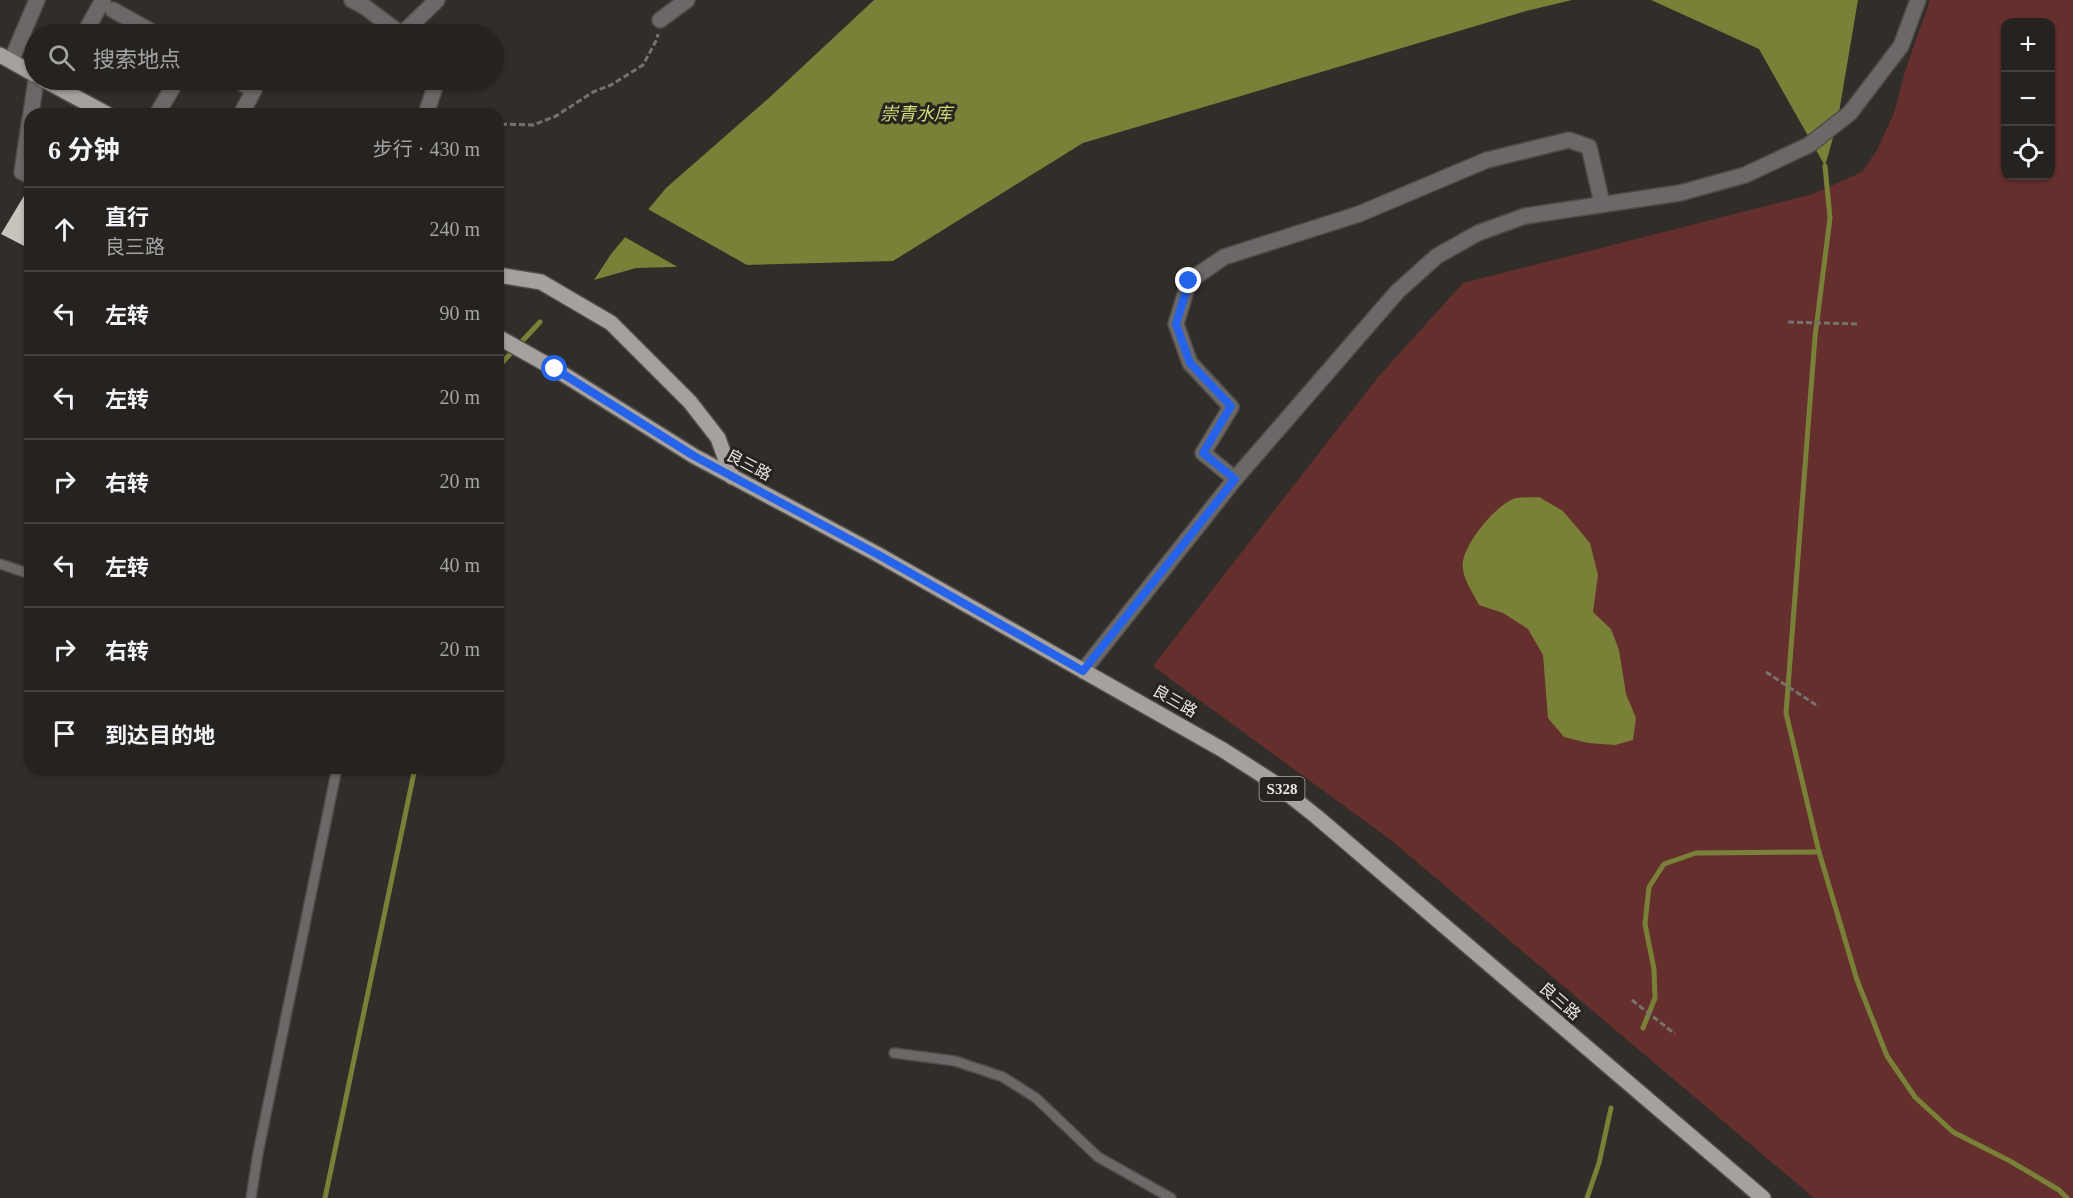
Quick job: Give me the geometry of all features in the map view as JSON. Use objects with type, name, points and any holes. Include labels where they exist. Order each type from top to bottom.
[{"type":"main road","points":[[5,58],[24,68]]},
{"type":"main road","points":[[66,90],[96,108]]},
{"type":"main road","points":[[504,275],[541,282],[611,323],[690,402],[718,438],[732,477]]},
{"type":"main road","name":"良三路","points":[[504,340],[555,369],[694,456],[877,554],[1223,750],[1282,789],[1764,1198]]},
{"type":"street","points":[[5,58],[37,0]]},
{"type":"street","points":[[352,0],[387,24]]},
{"type":"street","points":[[412,24],[437,0]]},
{"type":"street","points":[[660,20],[687,0]]},
{"type":"street","points":[[1083,671],[1235,479],[1397,292],[1437,256],[1478,233],[1525,216],[1680,193],[1745,175],[1809,145],[1850,113],[1901,46],[1918,0]]},
{"type":"street","points":[[92,24],[108,5],[139,24]]},
{"type":"street","points":[[31,108],[34,90]]},
{"type":"street","points":[[161,108],[171,90]]},
{"type":"street","points":[[247,108],[254,90]]},
{"type":"street","points":[[428,108],[434,90]]},
{"type":"street","points":[[1235,479],[1203,453],[1231,406],[1190,363],[1176,324],[1189,281],[1224,257],[1359,214],[1487,160],[1569,141],[1589,147],[1602,203]]},
{"type":"street","points":[[24,158],[22,172],[24,173]]},
{"type":"lane","points":[[0,564],[24,572]]},
{"type":"lane","points":[[251,1198],[258,1153],[336,774]]},
{"type":"lane","points":[[894,1053],[955,1060],[1003,1077],[1036,1098],[1098,1157],[1171,1198]]},
{"type":"path","points":[[504,124],[533,125],[556,116],[593,92],[611,85],[643,65],[657,39],[660,20]]},
{"type":"path","points":[[1788,322],[1860,324]]},
{"type":"path","points":[[1766,672],[1819,706]]},
{"type":"path","points":[[1632,1000],[1675,1034]]},
{"type":"shaded area","points":[[1930,0],[2073,0],[2073,1198],[1814,1198],[1392,841],[1153,666],[1379,376],[1463,283],[1813,194],[1862,172],[1877,150],[1894,113],[1906,68]]},
{"type":"water","name":"崇青水库","points":[[874,0],[1572,0],[1526,11],[1083,143],[893,261],[636,268],[594,280],[611,254],[666,188],[770,97]]},
{"type":"water","points":[[1651,0],[1858,0],[1837,124],[1825,166],[1759,49]]},
{"type":"water","points":[[1539,497],[1563,511],[1590,543],[1598,575],[1593,612],[1611,629],[1619,650],[1626,694],[1636,718],[1633,740],[1615,745],[1588,743],[1564,737],[1548,718],[1543,655],[1528,629],[1503,613],[1479,605],[1465,578],[1463,561],[1465,553],[1475,535],[1489,518],[1504,504],[1514,499]]},
{"type":"pier","points":[[646,208],[747,265],[745,269],[683,270],[623,236]]},
{"type":"building","points":[[24,196],[24,246],[1,234]]},
{"type":"waterway","points":[[1825,166],[1830,218],[1815,337],[1786,713],[1819,852],[1857,980],[1887,1056],[1915,1097],[1953,1132],[2010,1161],[2059,1190],[2067,1198]]},
{"type":"waterway","points":[[504,361],[540,322]]},
{"type":"waterway","points":[[325,1198],[414,774]]},
{"type":"waterway","points":[[1643,1028],[1655,998],[1654,969],[1645,924],[1649,887],[1664,864],[1696,853],[1819,852]]},
{"type":"waterway","points":[[1587,1198],[1599,1163],[1611,1108]]},
{"type":"route","points":[[555,369],[694,456],[877,554],[1083,671],[1235,479],[1203,453],[1231,406],[1190,363],[1176,324],[1189,281]]}]
